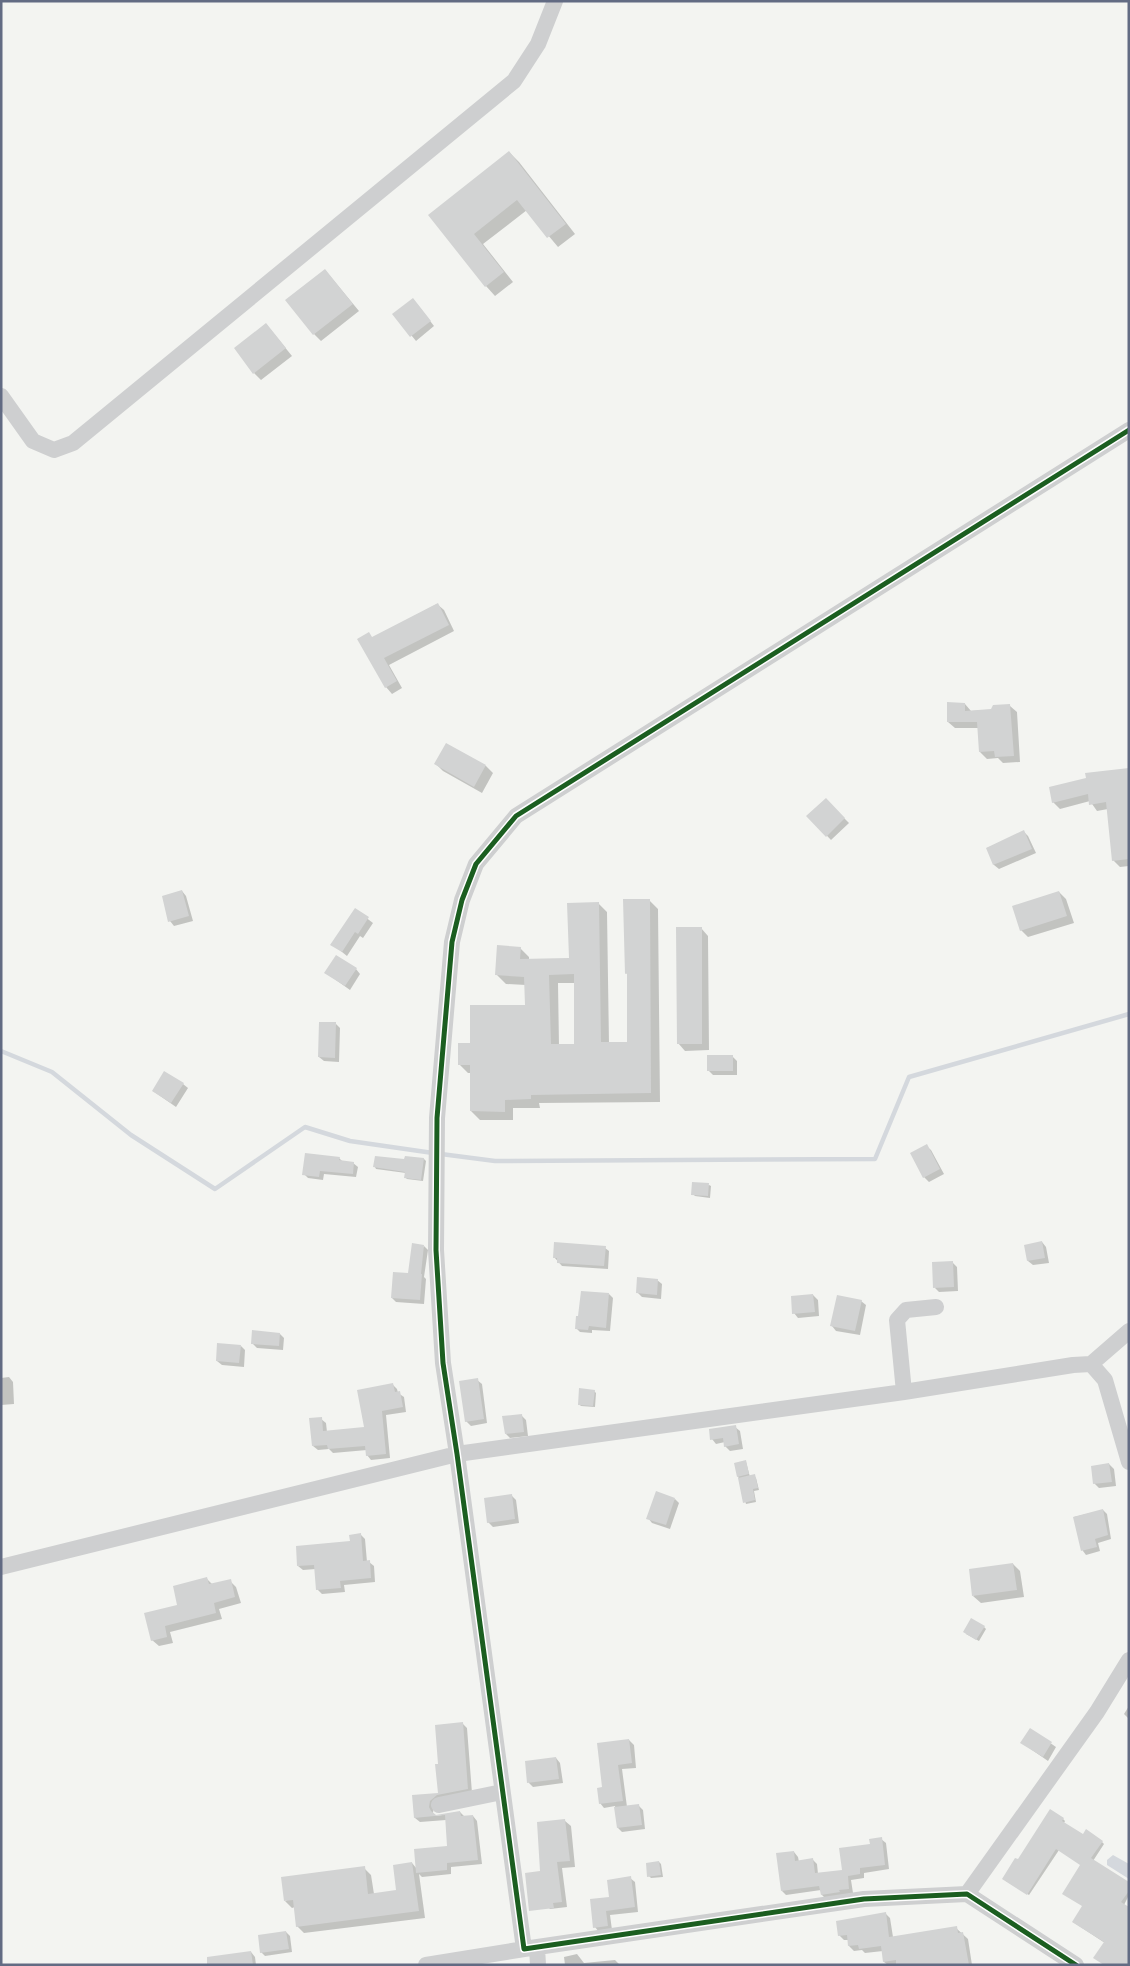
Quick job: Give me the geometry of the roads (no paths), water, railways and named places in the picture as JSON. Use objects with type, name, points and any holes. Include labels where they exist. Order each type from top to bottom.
[{"type":"street","points":[[1,396],[33,441],[54,450],[73,443],[514,81],[538,44],[555,1]]},
{"type":"street","points":[[538,1965],[530,1948],[502,1792],[443,1363],[436,1250],[437,1118],[452,942],[462,900],[476,864],[516,816],[1129,430]]},
{"type":"street","points":[[904,1392],[897,1320],[906,1310],[936,1307]]},
{"type":"street","points":[[1,1567],[457,1454],[904,1392],[1073,1365],[1091,1364],[1129,1331]]},
{"type":"street","points":[[1091,1364],[1105,1380],[1129,1462]]},
{"type":"street","points":[[967,1894],[1097,1712],[1129,1660]]},
{"type":"street","points":[[439,1805],[502,1792]]},
{"type":"street","points":[[426,1965],[746,1915],[864,1900],[967,1894],[1076,1965]]},
{"type":"waterway","points":[[441,1154],[495,1161],[875,1159],[909,1077],[1129,1014]]},
{"type":"waterway","points":[[1,1051],[52,1072],[131,1135],[215,1189],[305,1127],[350,1141],[433,1153]]}]
